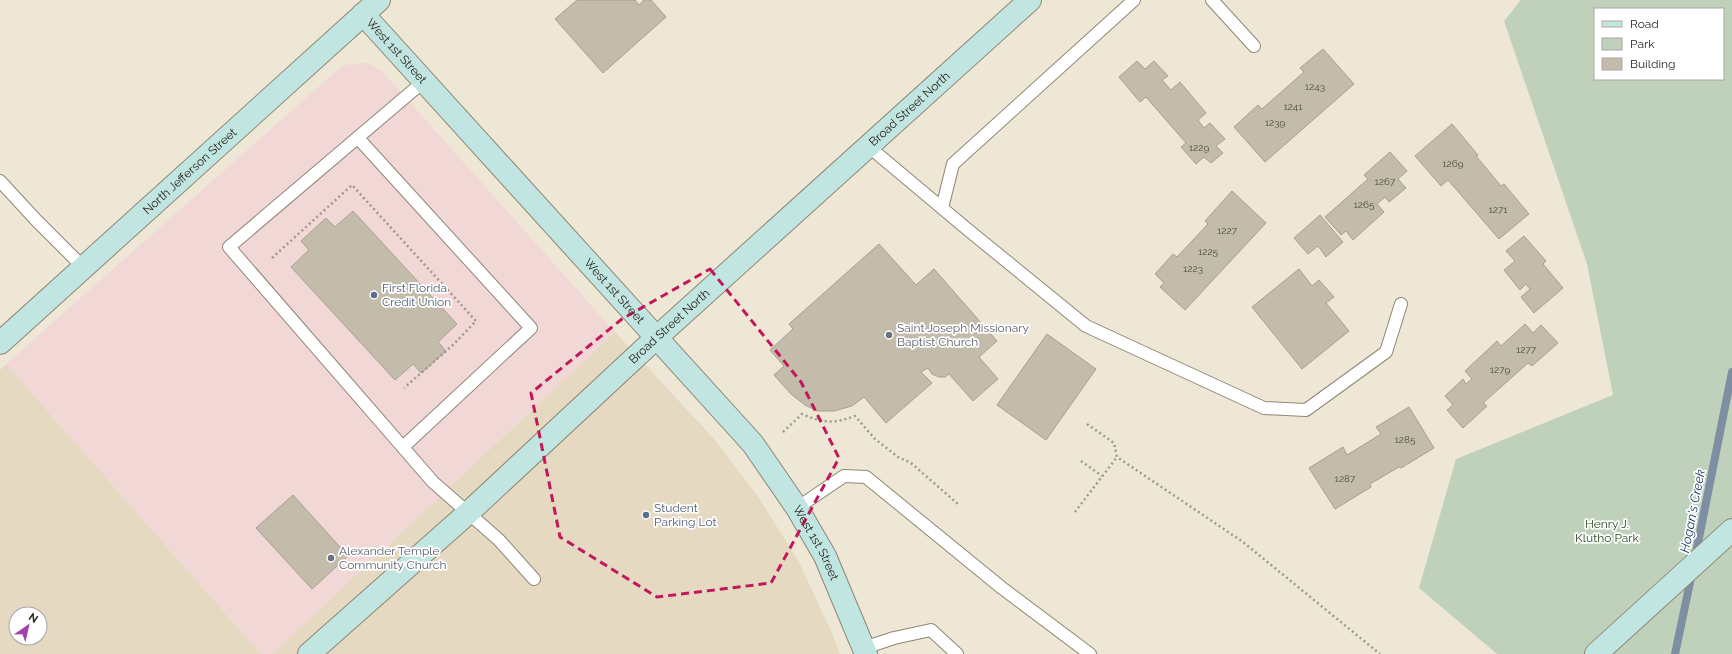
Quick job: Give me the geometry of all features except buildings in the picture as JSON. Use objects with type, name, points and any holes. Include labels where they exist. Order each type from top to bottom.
[{"type":"street","name":"North Jefferson Street","points":[[0,343],[379,0]]},
{"type":"street","name":"Broad Street North","points":[[309,654],[468,512],[656,338],[1030,0]]},
{"type":"street","name":"West 1st Street","points":[[363,14],[423,82],[753,444],[797,508],[825,556],[865,651]]},
{"type":"street","points":[[1596,654],[1732,530]]},
{"type":"lane","points":[[942,208],[953,164],[1134,0]]},
{"type":"lane","points":[[1212,0],[1254,46]]},
{"type":"lane","points":[[423,82],[229,247],[433,482],[499,540],[534,579]]},
{"type":"lane","points":[[358,138],[531,328],[403,447]]},
{"type":"lane","points":[[868,146],[1086,326],[1264,408],[1306,410],[1386,352],[1401,304]]},
{"type":"lane","points":[[0,181],[83,268]]},
{"type":"lane","points":[[797,508],[844,476],[866,477],[1002,588],[1090,654]]},
{"type":"lane","points":[[865,651],[894,638],[931,630],[957,654]]},
{"type":"path","points":[[272,258],[352,185],[476,321],[454,344],[404,388]]},
{"type":"path","points":[[782,432],[802,414],[816,420],[838,422],[855,416],[876,439],[898,457],[911,463],[958,504]]},
{"type":"path","points":[[1087,424],[1114,443],[1117,457],[1243,542],[1380,654]]},
{"type":"path","points":[[1075,512],[1117,457]]},
{"type":"path","points":[[1080,461],[1102,476]]},
{"type":"highlighted area","points":[[710,269],[801,382],[839,458],[771,583],[657,597],[560,537],[531,393],[622,319]]},
{"type":"shaded area","points":[[368,63],[382,71],[615,332],[272,654],[261,654],[6,364],[343,65]]},
{"type":"shaded area","points":[[615,332],[716,441],[759,498],[799,562],[832,633],[840,654],[272,654]]},
{"type":"shaded area","points":[[6,364],[261,654],[0,654],[0,370]]},
{"type":"green space","name":"Henry J. Klutho Park","points":[[1521,0],[1732,0],[1732,654],[1497,654],[1419,588],[1456,459],[1613,395],[1587,264],[1504,21]]},
{"type":"waterway","name":"Hogan's Creek","points":[[1695,558],[1732,372]]},
{"type":"waterway","name":"Hogan's Creek","points":[[1675,654],[1692,573]]},
{"type":"place","name":"First Florida Credit Union","points":[[374,295]]},
{"type":"place","name":"Saint Joseph Missionary Baptist Church","points":[[889,335]]},
{"type":"place","name":"Student Parking Lot","points":[[646,515]]},
{"type":"place","name":"Alexander Temple Community Church","points":[[331,558]]}]
